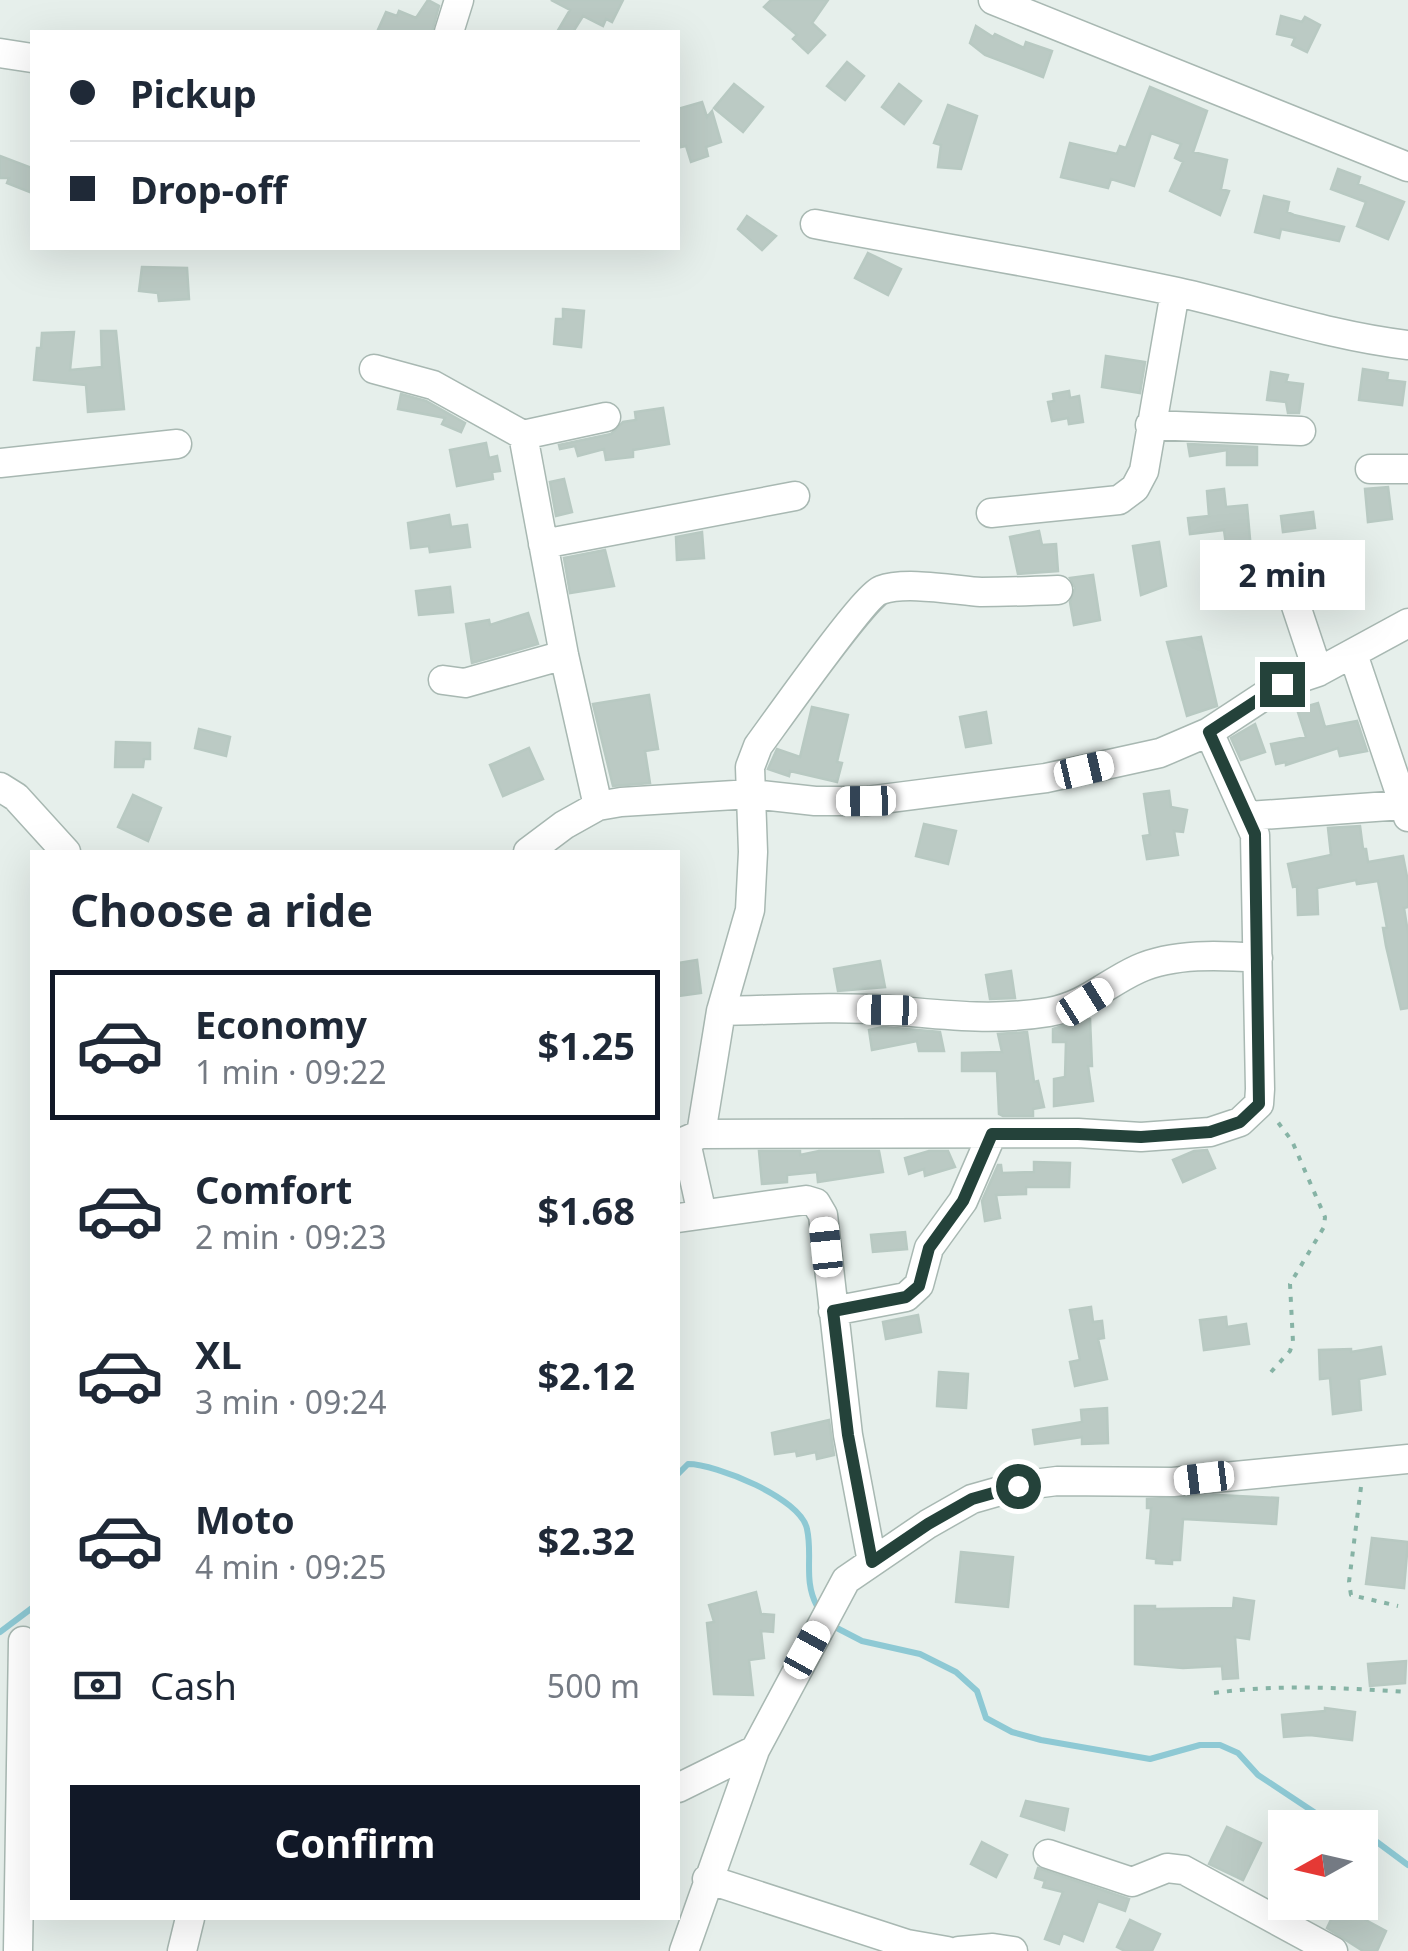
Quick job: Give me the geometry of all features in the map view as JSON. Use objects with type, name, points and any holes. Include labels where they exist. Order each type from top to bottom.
[{"type":"street","points":[[450,30],[459,0]]},
{"type":"street","points":[[993,0],[1408,166]]},
{"type":"street","points":[[0,53],[30,58]]},
{"type":"street","points":[[816,224],[1174,292],[1352,338],[1408,346]]},
{"type":"street","points":[[991,513],[1118,500],[1134,488],[1144,471],[1174,292]]},
{"type":"street","points":[[374,370],[432,385],[523,435],[606,417]]},
{"type":"street","points":[[1150,425],[1301,431]]},
{"type":"street","points":[[523,435],[564,654],[598,806]]},
{"type":"street","points":[[0,463],[177,444]]},
{"type":"street","points":[[1370,468],[1408,470]]},
{"type":"street","points":[[542,544],[795,496]]},
{"type":"street","points":[[1282,564],[1318,672]]},
{"type":"street","points":[[872,1562],[848,1435],[823,1214],[816,1203],[806,1200],[690,1216],[688,1140],[750,910],[750,767],[758,746],[865,600],[879,590],[1058,590]]},
{"type":"street","points":[[531,850],[598,806],[750,794],[832,801],[945,792],[1046,778],[1160,753],[1209,732],[1282,684],[1318,672],[1408,623]]},
{"type":"street","points":[[443,680],[465,683],[564,654]]},
{"type":"street","points":[[1248,816],[1406,811],[1353,654]]},
{"type":"street","points":[[688,1140],[992,1134],[1141,1137],[1210,1132],[1240,1122],[1259,1104],[1257,857],[1248,816],[1209,732]]},
{"type":"street","points":[[0,787],[16,797],[64,850]]},
{"type":"street","points":[[721,1011],[887,1010],[955,1018],[1006,1017],[1085,1002],[1139,968],[1218,954],[1258,958]]},
{"type":"street","points":[[833,1311],[906,1297],[919,1286],[929,1248],[963,1201],[992,1134]]},
{"type":"street","points":[[684,1951],[754,1750],[846,1580],[872,1562],[972,1499],[1018,1486],[1057,1481],[1173,1482],[1408,1459]]},
{"type":"street","points":[[18,1951],[9,1904],[23,1641]]},
{"type":"street","points":[[680,1787],[754,1750]]},
{"type":"street","points":[[1048,1854],[1132,1882],[1167,1868],[1184,1870],[1333,1951]]},
{"type":"street","points":[[707,1879],[890,1939],[947,1951]]},
{"type":"street","points":[[182,1951],[190,1920]]},
{"type":"street","points":[[959,1951],[1013,1951]]},
{"type":"path","points":[[1259,1104],[1292,1141],[1324,1218],[1324,1227],[1290,1284],[1290,1351],[1271,1372]]},
{"type":"path","points":[[1364,1462],[1349,1589],[1356,1598],[1398,1606]]},
{"type":"path","points":[[1214,1693],[1256,1687],[1408,1692]]},
{"type":"building","points":[[428,0],[439,6],[433,30],[378,30],[386,12],[397,16],[399,11],[416,18]]},
{"type":"building","points":[[551,0],[623,0],[612,22],[606,19],[603,26],[583,16],[574,30],[558,30],[570,10]]},
{"type":"building","points":[[771,0],[828,0],[812,23],[825,35],[808,53],[793,39],[797,35],[764,7]]},
{"type":"building","points":[[1281,16],[1302,22],[1305,17],[1320,25],[1307,52],[1292,45],[1295,38],[1277,34]]},
{"type":"building","points":[[976,26],[1024,48],[1026,42],[1052,51],[1043,77],[985,55],[970,43]]},
{"type":"building","points":[[847,62],[864,76],[845,100],[827,86]]},
{"type":"building","points":[[734,84],[763,107],[743,132],[714,108]]},
{"type":"building","points":[[899,84],[921,101],[904,124],[882,107]]},
{"type":"building","points":[[1150,87],[1207,111],[1193,152],[1227,160],[1221,189],[1229,191],[1220,215],[1170,191],[1183,162],[1175,158],[1181,144],[1151,133],[1134,186],[1111,179],[1108,188],[1061,177],[1070,143],[1117,154],[1120,146],[1126,148]]},
{"type":"building","points":[[702,102],[707,117],[712,111],[721,142],[706,147],[708,156],[691,162],[686,146],[681,147],[680,108]]},
{"type":"building","points":[[948,105],[977,116],[961,169],[938,167],[941,145],[934,143]]},
{"type":"building","points":[[0,156],[30,167],[30,192],[7,183],[9,178],[0,178]]},
{"type":"building","points":[[1338,169],[1360,177],[1358,184],[1404,202],[1388,239],[1357,226],[1366,202],[1331,189]]},
{"type":"building","points":[[1264,196],[1289,202],[1287,212],[1294,215],[1344,227],[1339,241],[1281,229],[1279,238],[1255,232]]},
{"type":"building","points":[[747,216],[776,236],[762,250],[738,229]]},
{"type":"building","points":[[868,253],[901,269],[888,295],[855,278]]},
{"type":"building","points":[[142,267],[187,268],[189,299],[159,301],[158,293],[139,291]]},
{"type":"building","points":[[563,309],[584,311],[581,347],[554,344],[556,319],[563,319]]},
{"type":"building","points":[[101,331],[116,331],[124,409],[88,412],[86,385],[34,380],[42,333],[74,332],[70,370],[102,367]]},
{"type":"building","points":[[1106,356],[1145,362],[1140,393],[1102,387]]},
{"type":"building","points":[[1363,369],[1388,373],[1387,380],[1405,382],[1402,405],[1359,400]]},
{"type":"building","points":[[1271,372],[1288,375],[1286,382],[1303,384],[1299,413],[1288,413],[1286,402],[1267,400]]},
{"type":"building","points":[[1069,391],[1070,398],[1079,396],[1083,422],[1069,424],[1068,418],[1052,421],[1048,402],[1054,401],[1053,394]]},
{"type":"building","points":[[401,394],[426,401],[465,423],[461,432],[442,424],[445,418],[398,409]]},
{"type":"building","points":[[663,408],[669,444],[633,450],[633,457],[606,460],[604,449],[578,456],[575,446],[560,449],[559,445],[611,434],[623,422],[636,420],[635,412]]},
{"type":"building","points":[[486,443],[489,458],[497,456],[500,471],[492,472],[493,479],[457,486],[450,450]]},
{"type":"building","points":[[1188,444],[1257,447],[1257,465],[1227,465],[1227,450],[1190,456]]},
{"type":"building","points":[[564,479],[572,512],[556,516],[550,482]]},
{"type":"building","points":[[1388,487],[1392,519],[1368,522],[1365,489]]},
{"type":"building","points":[[1224,489],[1226,507],[1247,505],[1251,550],[1227,552],[1224,530],[1190,534],[1188,518],[1209,516],[1207,491]]},
{"type":"building","points":[[1313,512],[1315,528],[1283,532],[1281,516]]},
{"type":"building","points":[[449,515],[451,527],[467,525],[470,547],[430,552],[429,546],[411,548],[408,523]]},
{"type":"building","points":[[1039,531],[1042,545],[1056,544],[1058,571],[1018,574],[1010,537]]},
{"type":"building","points":[[702,532],[704,558],[677,560],[676,537]]},
{"type":"building","points":[[1159,542],[1166,586],[1141,595],[1133,546]]},
{"type":"building","points":[[605,550],[614,586],[570,593],[564,558]]},
{"type":"building","points":[[1093,575],[1100,620],[1074,625],[1070,602],[1075,588],[1070,578]]},
{"type":"building","points":[[450,587],[453,612],[419,615],[416,591]]},
{"type":"building","points":[[528,613],[538,644],[472,663],[466,624],[489,620],[490,625]]},
{"type":"building","points":[[1201,637],[1217,706],[1187,716],[1167,642]]},
{"type":"building","points":[[649,695],[658,749],[645,751],[650,783],[613,786],[593,704]]},
{"type":"building","points":[[1318,703],[1325,727],[1357,721],[1367,751],[1340,756],[1338,748],[1286,765],[1276,764],[1271,744],[1306,737],[1297,709]]},
{"type":"building","points":[[812,707],[848,715],[837,762],[842,763],[837,782],[768,769],[777,749],[800,757]]},
{"type":"building","points":[[986,712],[991,743],[966,747],[960,717]]},
{"type":"building","points":[[1255,724],[1265,752],[1241,760],[1231,738]]},
{"type":"building","points":[[199,729],[230,737],[226,756],[195,748]]},
{"type":"building","points":[[116,742],[150,743],[150,759],[144,759],[143,767],[115,767]]},
{"type":"building","points":[[529,748],[543,779],[503,796],[490,765]]},
{"type":"building","points":[[1169,791],[1171,807],[1187,810],[1183,832],[1174,831],[1178,855],[1147,859],[1143,836],[1150,835],[1144,794]]},
{"type":"building","points":[[133,795],[161,808],[148,841],[118,827]]},
{"type":"building","points":[[924,824],[956,831],[948,864],[916,856]]},
{"type":"building","points":[[1360,826],[1368,862],[1403,856],[1408,882],[1408,907],[1404,908],[1408,1008],[1401,1009],[1386,946],[1383,928],[1387,928],[1378,881],[1357,884],[1356,880],[1317,888],[1318,914],[1298,915],[1297,886],[1293,887],[1288,864],[1331,855],[1328,828]]},
{"type":"building","points":[[697,960],[701,993],[680,996],[680,963]]},
{"type":"building","points":[[880,961],[885,987],[838,991],[834,969]]},
{"type":"building","points":[[1011,971],[1015,998],[990,999],[986,975]]},
{"type":"building","points":[[1090,1019],[1092,1066],[1088,1066],[1093,1101],[1054,1106],[1054,1079],[1065,1077],[1066,1042],[1053,1042],[1053,1029]]},
{"type":"building","points":[[883,1027],[940,1032],[944,1051],[919,1051],[917,1041],[872,1050],[869,1030]]},
{"type":"building","points":[[1027,1032],[1034,1082],[1038,1081],[1044,1107],[1033,1109],[1033,1116],[1003,1116],[999,1114],[997,1071],[962,1071],[962,1053],[1002,1052],[998,1034]]},
{"type":"building","points":[[1207,1150],[1215,1168],[1183,1182],[1173,1160]]},
{"type":"building","points":[[759,1151],[800,1151],[800,1155],[819,1151],[879,1151],[883,1172],[818,1182],[817,1172],[787,1175],[787,1182],[762,1184]]},
{"type":"building","points":[[929,1151],[948,1151],[955,1167],[925,1176],[924,1169],[909,1174],[905,1158]]},
{"type":"building","points":[[1034,1162],[1070,1163],[1069,1187],[1026,1187],[1026,1194],[996,1195],[1000,1218],[985,1221],[982,1201],[998,1165],[1002,1173],[1034,1172]]},
{"type":"building","points":[[905,1232],[907,1249],[873,1252],[871,1235]]},
{"type":"building","points":[[1091,1307],[1093,1322],[1102,1321],[1104,1338],[1098,1339],[1107,1379],[1075,1386],[1070,1362],[1080,1360],[1070,1310]]},
{"type":"building","points":[[918,1315],[921,1332],[886,1339],[883,1322]]},
{"type":"building","points":[[1226,1317],[1227,1327],[1246,1324],[1249,1344],[1204,1350],[1200,1320]]},
{"type":"building","points":[[1381,1347],[1385,1374],[1359,1379],[1361,1410],[1333,1414],[1330,1378],[1320,1379],[1319,1350],[1351,1352]]},
{"type":"building","points":[[939,1372],[968,1374],[966,1408],[937,1406]]},
{"type":"building","points":[[1107,1408],[1108,1443],[1082,1444],[1082,1437],[1035,1444],[1033,1430],[1082,1422],[1081,1410]]},
{"type":"building","points":[[829,1420],[834,1455],[817,1459],[816,1452],[797,1456],[796,1451],[775,1454],[772,1433]]},
{"type":"building","points":[[1218,1495],[1278,1498],[1276,1524],[1183,1519],[1180,1560],[1172,1560],[1172,1564],[1147,1558],[1151,1508],[1147,1508],[1147,1499]]},
{"type":"building","points":[[1372,1538],[1408,1542],[1404,1588],[1366,1584]]},
{"type":"building","points":[[961,1552],[1013,1557],[1008,1607],[956,1602]]},
{"type":"building","points":[[756,1592],[761,1614],[774,1615],[773,1632],[761,1631],[764,1658],[749,1660],[753,1695],[714,1694],[707,1623],[714,1622],[709,1605]]},
{"type":"building","points":[[1234,1598],[1254,1601],[1249,1639],[1235,1637],[1238,1678],[1223,1679],[1222,1666],[1135,1664],[1135,1606],[1233,1608]]},
{"type":"building","points":[[1406,1661],[1405,1683],[1370,1686],[1368,1664]]},
{"type":"building","points":[[1325,1708],[1355,1712],[1352,1740],[1310,1735],[1284,1737],[1282,1715]]},
{"type":"building","points":[[1026,1801],[1068,1809],[1064,1830],[1021,1816]]},
{"type":"building","points":[[1227,1827],[1261,1843],[1243,1880],[1209,1864]]},
{"type":"building","points":[[982,1842],[1007,1855],[996,1877],[971,1864]]},
{"type":"building","points":[[1038,1868],[1129,1899],[1125,1911],[1098,1901],[1083,1941],[1063,1933],[1059,1944],[1045,1939],[1063,1892],[1043,1887],[1045,1881],[1035,1878]]},
{"type":"building","points":[[1130,1920],[1160,1934],[1152,1951],[1125,1951],[1117,1947]]},
{"type":"building","points":[[1331,1920],[1366,1920],[1386,1931],[1377,1951],[1363,1951],[1327,1928]]},
{"type":"waterway","points":[[680,1472],[688,1464],[718,1470],[756,1485],[790,1506],[807,1529],[810,1587],[817,1606]]},
{"type":"waterway","points":[[0,1632],[30,1610]]},
{"type":"waterway","points":[[833,1626],[862,1641],[920,1654],[956,1672],[977,1691],[986,1718],[1012,1732],[1150,1759],[1200,1745],[1220,1745],[1238,1753],[1258,1775],[1311,1810]]},
{"type":"waterway","points":[[1378,1843],[1408,1865]]},
{"type":"route","points":[[1018,1486],[972,1499],[872,1562],[848,1435],[833,1311],[906,1297],[919,1286],[929,1248],[963,1201],[992,1134],[1141,1137],[1210,1132],[1240,1122],[1259,1104],[1255,834],[1209,732],[1282,684]]}]
